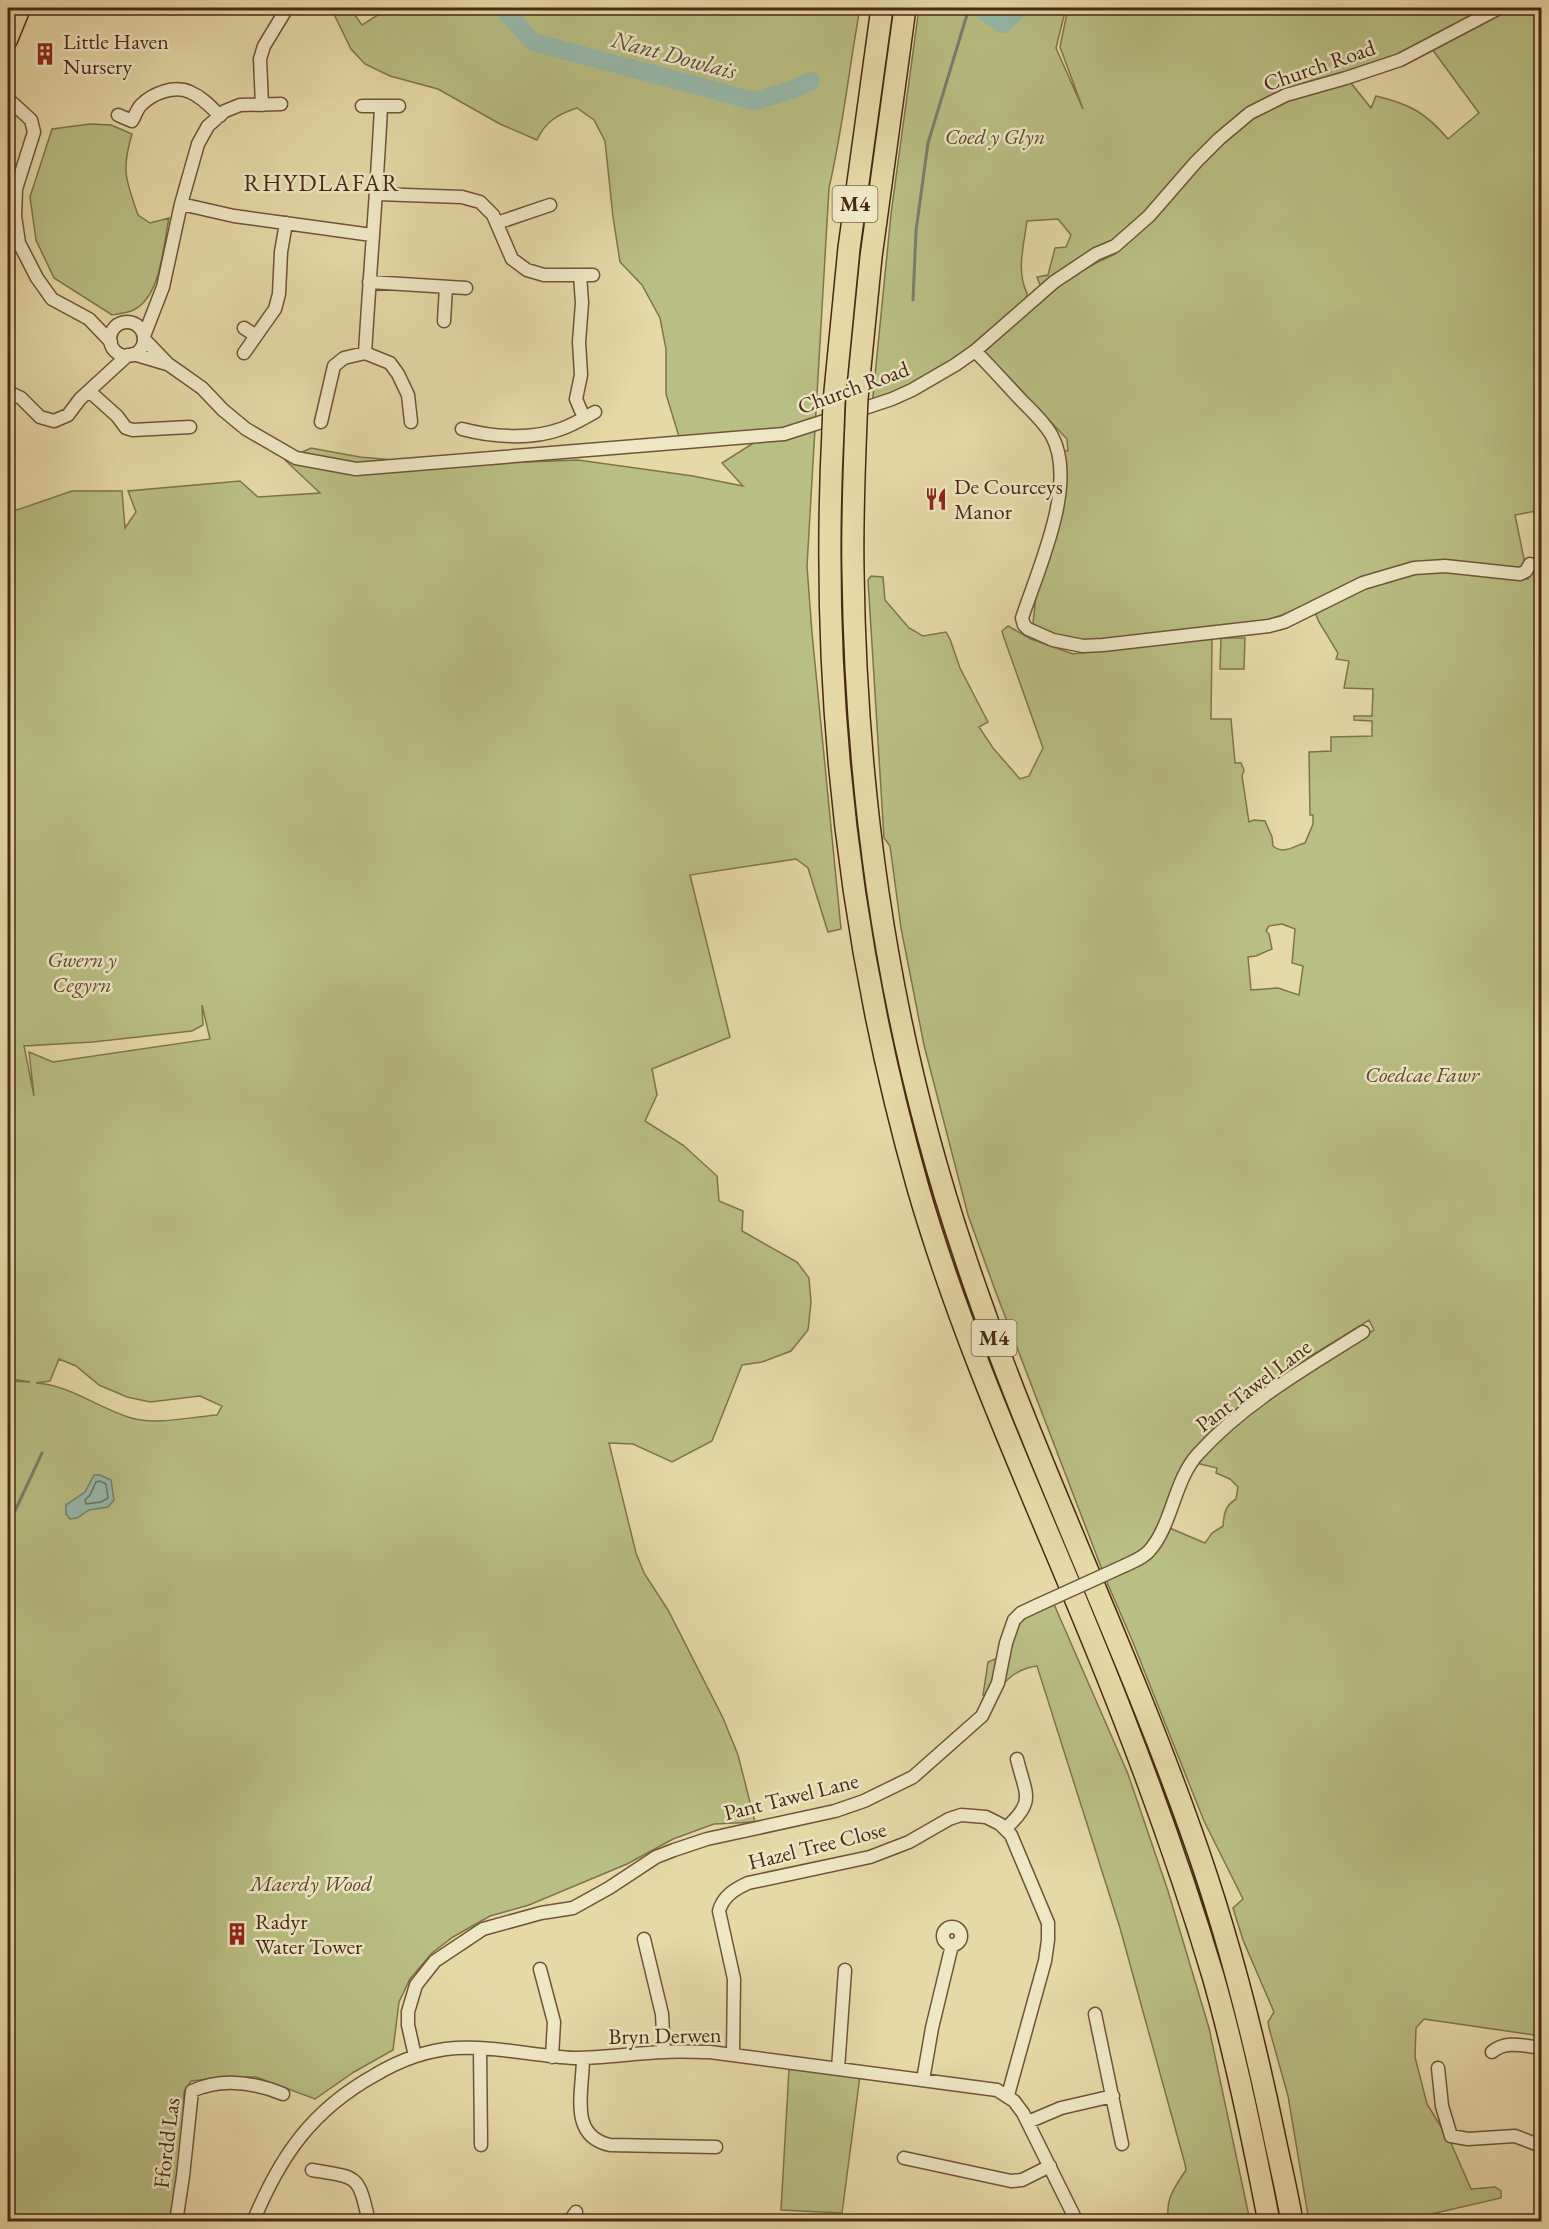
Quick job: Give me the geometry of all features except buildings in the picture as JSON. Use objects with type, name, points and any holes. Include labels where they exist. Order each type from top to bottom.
[{"type":"highway","name":"M4","points":[[882,8],[849,248],[834,402],[829,498],[831,667],[837,756],[850,867],[882,1046],[919,1189],[947,1278],[1014,1456],[1122,1714],[1171,1844],[1213,1977],[1269,2222]]},
{"type":"highway","name":"M4","points":[[904,8],[871,257],[857,398],[852,568],[859,720],[870,829],[886,941],[908,1050],[934,1157],[963,1252],[1013,1390],[1146,1713],[1195,1842],[1250,2031],[1292,2222]]},
{"type":"main road","points":[[8,40],[16,13]]},
{"type":"street","points":[[262,105],[260,59],[264,46],[287,8]]},
{"type":"street","name":"Church Road","points":[[144,338],[168,364],[202,388],[246,429],[296,458],[356,469],[784,434],[892,399],[920,385],[975,351],[1054,282],[1096,254],[1115,246],[1134,231],[1196,162],[1234,125],[1251,113],[1286,95],[1400,60],[1499,8]]},
{"type":"street","points":[[118,115],[132,121],[140,106],[157,94],[174,89],[189,91],[206,102],[220,116]]},
{"type":"street","points":[[8,99],[31,120],[34,132],[16,189],[15,216],[19,243],[37,278],[52,299],[89,319],[122,355],[130,355]]},
{"type":"street","points":[[8,392],[21,398],[40,417],[54,421],[68,415],[102,378],[142,347],[154,307],[163,287],[181,204],[198,144],[208,126],[225,111],[240,105],[281,104]]},
{"type":"street","points":[[362,106],[399,106]]},
{"type":"street","points":[[365,352],[381,107]]},
{"type":"street","points":[[377,194],[462,197],[480,202],[493,215],[512,259],[527,270],[544,275],[586,275],[579,342],[581,375],[576,399],[590,415],[561,429],[534,434],[497,435],[462,429]]},
{"type":"street","points":[[181,204],[234,216],[372,235]]},
{"type":"street","points":[[496,223],[550,205]]},
{"type":"street","points":[[244,353],[275,309],[279,294],[286,223]]},
{"type":"street","points":[[369,282],[466,288]]},
{"type":"street","points":[[444,321],[446,287]]},
{"type":"street","points":[[102,378],[112,345],[113,330],[154,307]]},
{"type":"street","points":[[89,319],[125,322],[139,326],[144,338]]},
{"type":"street","points":[[244,328],[256,336]]},
{"type":"street","points":[[975,351],[1042,421],[1052,435],[1058,450],[1061,479],[1057,504],[1042,561],[1022,618],[1024,625],[1028,628],[1053,640],[1083,646],[1201,633],[1252,630],[1284,621],[1363,583],[1400,572],[1445,566],[1520,574],[1526,572],[1530,564]]},
{"type":"street","points":[[321,422],[334,366],[344,358],[365,352],[390,363],[398,374],[408,395],[411,422]]},
{"type":"street","name":"Church Road","points":[[130,355],[168,364]]},
{"type":"street","points":[[89,391],[117,416],[126,428],[133,430],[190,427]]},
{"type":"street","name":"Pant Tawel Lane","points":[[415,2056],[408,2025],[408,2012],[417,1985],[435,1961],[483,1929],[541,1913],[573,1908],[609,1888],[656,1857],[674,1850],[707,1839],[835,1811],[864,1802],[913,1777],[982,1716],[998,1683],[1006,1643],[1014,1620],[1021,1613],[1141,1558],[1155,1542],[1185,1474],[1198,1454],[1237,1417],[1304,1368],[1363,1332]]},
{"type":"street","points":[[1017,1759],[1027,1802],[1021,1814],[1005,1829],[1021,1856],[1041,1904],[1049,1931],[1045,1961],[1008,2096],[1018,2106],[1028,2122],[1077,2222]]},
{"type":"street","name":"Hazel Tree Close","points":[[733,2054],[734,1979],[719,1911],[731,1892],[748,1883],[870,1857],[909,1842],[961,1815],[986,1817],[1005,1829]]},
{"type":"street","points":[[644,1940],[662,2014],[664,2052]]},
{"type":"street","points":[[923,2080],[932,2028],[952,1945]]},
{"type":"street","points":[[540,1970],[554,2022],[552,2057]]},
{"type":"street","points":[[838,2069],[845,1970]]},
{"type":"street","points":[[1095,2014],[1122,2144]]},
{"type":"street","points":[[1492,2052],[1506,2044],[1542,2048]]},
{"type":"street","points":[[480,2049],[481,2145]]},
{"type":"street","name":"Bryn Derwen","points":[[253,2222],[281,2164],[299,2139],[332,2102],[362,2082],[415,2056],[442,2050],[480,2049],[583,2058],[664,2052],[733,2054],[991,2089],[1008,2096]]},
{"type":"street","points":[[583,2058],[581,2121],[591,2138],[599,2143],[610,2145],[716,2147]]},
{"type":"street","points":[[1438,2068],[1442,2106],[1451,2136],[1468,2139],[1484,2138],[1498,2142],[1515,2136],[1542,2144]]},
{"type":"street","name":"Ffordd Las","points":[[176,2222],[192,2091],[204,2085],[248,2082],[284,2094]]},
{"type":"street","points":[[1028,2122],[1061,2108],[1113,2096]]},
{"type":"street","points":[[904,2158],[1017,2181],[1050,2166]]},
{"type":"street","points":[[312,2170],[343,2175],[355,2181],[360,2186],[369,2222]]},
{"type":"green space","points":[[331,8],[350,8],[362,25],[389,8],[860,8],[829,188],[807,566],[841,929],[828,932],[808,868],[796,859],[690,875],[730,1037],[652,1069],[657,1095],[645,1121],[683,1145],[717,1176],[719,1201],[743,1211],[742,1231],[797,1262],[809,1278],[811,1302],[808,1330],[791,1351],[762,1362],[742,1365],[712,1441],[672,1462],[633,1444],[609,1443],[636,1553],[644,1573],[668,1610],[723,1718],[738,1755],[755,1822],[714,1824],[673,1839],[627,1864],[529,1905],[490,1916],[453,1937],[432,1953],[410,1979],[399,2002],[393,2050],[354,2072],[315,2099],[256,2077],[191,2081],[184,2092],[183,2137],[172,2221],[8,2221],[8,1381],[30,1382],[8,1378],[8,503],[17,510],[72,491],[122,491],[125,528],[136,512],[128,491],[240,481],[258,497],[320,493],[285,460],[311,448],[360,457],[449,465],[578,460],[693,476],[743,486],[722,463],[752,444],[743,433],[680,440],[666,394],[666,349],[660,318],[642,285],[620,262],[605,141],[594,120],[577,108],[570,110],[548,124],[537,140],[500,124],[438,89],[390,76],[365,64],[351,49]],"holes":[[[202,1005],[210,1039],[53,1062],[29,1052],[34,1096],[24,1046],[93,1042],[192,1031],[203,1025]],[[59,1359],[76,1366],[99,1385],[127,1397],[150,1402],[200,1396],[222,1406],[217,1415],[161,1421],[138,1420],[116,1413],[60,1388],[36,1383],[50,1381]]]},
{"type":"green space","name":"Coed y Glyn","points":[[919,8],[1066,8],[1056,48],[1083,109],[1060,47],[1068,8],[1541,8],[1542,510],[1515,515],[1524,559],[1523,569],[1457,562],[1311,603],[1260,622],[1121,639],[1082,641],[1066,639],[1039,629],[1033,623],[1037,587],[1057,504],[1058,450],[1068,451],[1067,439],[984,351],[1045,296],[1079,273],[1115,254],[1115,247],[1048,288],[1040,285],[1037,277],[1048,275],[1055,248],[1066,247],[1071,235],[1058,219],[1027,221],[1021,267],[1027,293],[1026,300],[980,346],[872,406],[891,214]],"holes":[[[1432,49],[1479,113],[1448,139],[1425,116],[1408,106],[1376,96],[1371,108],[1347,78]]]},
{"type":"green space","points":[[90,124],[111,125],[132,134],[126,175],[138,215],[150,223],[169,218],[159,271],[149,296],[131,311],[112,315],[54,278],[36,240],[30,197],[52,129]]},
{"type":"green space","name":"Coedcae Fawr","points":[[1532,568],[1541,569],[1541,2036],[1424,2019],[1416,2028],[1415,2057],[1427,2104],[1451,2143],[1471,2189],[1495,2187],[1501,2191],[1501,2198],[1401,2221],[1309,2221],[1288,2096],[1269,2028],[1268,2022],[1274,2012],[1243,1940],[1233,1908],[1243,1899],[1204,1821],[1106,1580],[968,1215],[924,1045],[901,928],[890,846],[884,838],[868,580],[871,576],[883,577],[885,600],[909,628],[923,636],[946,632],[960,668],[988,722],[979,727],[993,748],[1020,779],[1029,776],[1043,748],[1003,635],[1002,631],[1008,626],[1031,639],[1073,654],[1209,637],[1212,641],[1211,719],[1231,719],[1235,763],[1241,763],[1244,770],[1242,776],[1249,822],[1265,821],[1273,846],[1285,850],[1305,843],[1313,824],[1313,815],[1310,815],[1309,752],[1331,751],[1331,737],[1372,736],[1372,721],[1354,720],[1354,716],[1372,716],[1373,689],[1344,688],[1349,661],[1336,659],[1338,653],[1316,615],[1320,608],[1376,583],[1428,571],[1528,579]],"holes":[[[1282,924],[1295,929],[1292,963],[1303,966],[1299,995],[1278,988],[1251,990],[1248,957],[1272,949],[1269,934],[1266,931],[1269,926]],[[1369,1320],[1374,1330],[1307,1372],[1301,1362]],[[1192,1462],[1217,1468],[1216,1473],[1230,1479],[1238,1487],[1236,1499],[1229,1504],[1226,1510],[1223,1526],[1212,1533],[1205,1543],[1165,1526]]]},
{"type":"green space","points":[[1221,638],[1245,638],[1244,669],[1220,669]]},
{"type":"green space","points":[[1053,1602],[1128,1774],[1168,1891],[1209,2028],[1250,2221],[1169,2221],[1169,2200],[1186,2170],[1185,2164],[1120,1928],[1037,1666],[1012,1676],[994,1696],[983,1695],[988,1662],[1000,1657],[1027,1611]]},
{"type":"green space","points":[[789,2069],[860,2076],[842,2213],[781,2210]]},
{"type":"water","points":[[94,1475],[111,1480],[114,1500],[108,1507],[89,1510],[77,1518],[70,1519],[66,1514],[66,1505],[85,1492]]},
{"type":"waterway","name":"Nant Dowlais","points":[[503,8],[533,42],[754,101],[792,90],[811,81]]},
{"type":"waterway","points":[[913,300],[916,231],[928,143],[969,8]]},
{"type":"waterway","points":[[980,8],[1003,24],[1020,8]]},
{"type":"waterway","points":[[8,1526],[42,1453]]},
{"type":"place","name":"Little Haven Nursery","points":[[45,54]]},
{"type":"place","name":"De Courceys Manor","points":[[936,499]]},
{"type":"place","name":"Radyr Water Tower","points":[[237,1934]]},
{"type":"district","name":"RHYDLAFAR","points":[[322,183]]},
{"type":"park label","name":"Gwern y Cegyrn","points":[[82,972]]},
{"type":"park label","name":"Maerdy Wood","points":[[311,1883]]}]
